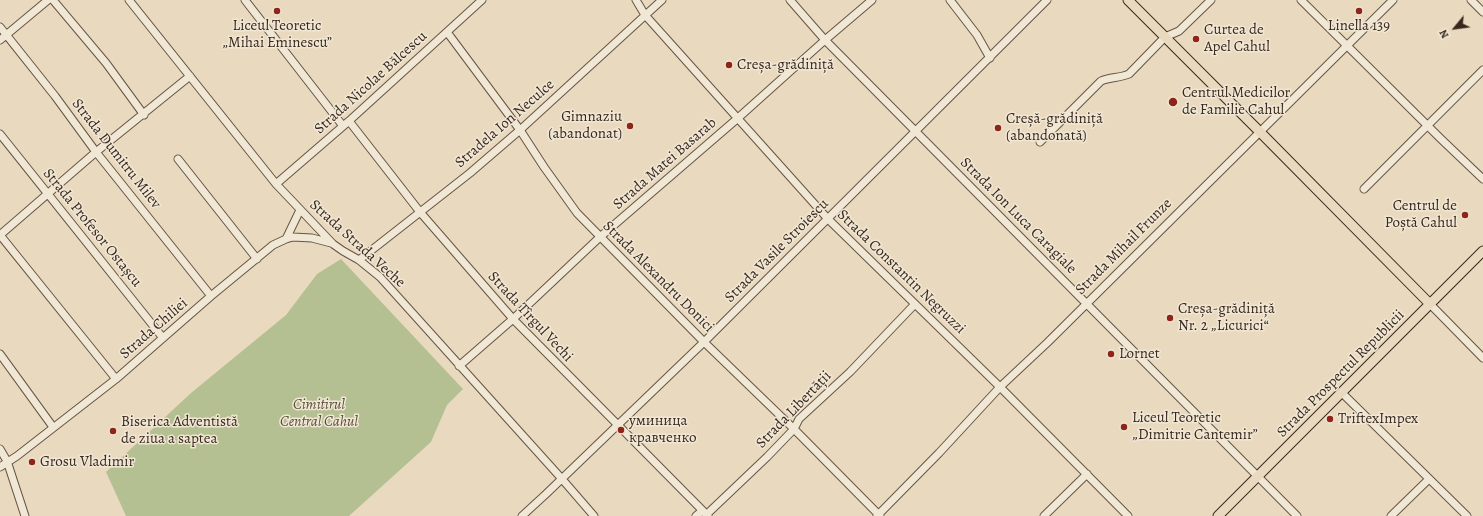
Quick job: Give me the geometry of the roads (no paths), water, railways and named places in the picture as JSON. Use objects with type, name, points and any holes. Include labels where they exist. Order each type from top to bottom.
[{"type":"main road","points":[[1128,0],[1430,304]]},
{"type":"main road","name":"Strada Prospectul Republicii","points":[[1218,516],[1483,251]]},
{"type":"street","points":[[0,40],[48,0]]},
{"type":"street","points":[[53,0],[106,64],[144,115]]},
{"type":"street","name":"Strada Strada Veche","points":[[129,0],[276,184],[333,244],[359,260],[380,277],[562,478],[594,516]]},
{"type":"street","points":[[245,0],[343,126]]},
{"type":"street","name":"Strada Nicolae Bălcescu","points":[[276,184],[349,121],[482,0]]},
{"type":"street","name":"Strada Constantin Negruzzi","points":[[636,0],[645,15],[828,219],[1000,387],[1128,516]]},
{"type":"street","name":"Stradela Ion Neculce","points":[[359,260],[520,130],[662,0]]},
{"type":"street","name":"Strada Ion Luca Caragiale","points":[[790,0],[825,40],[1297,516]]},
{"type":"street","name":"Strada Matei Basarab","points":[[459,366],[513,319],[600,237],[872,0]]},
{"type":"street","points":[[950,0],[976,35],[990,58]]},
{"type":"street","name":"Strada Vasile Stroiescu","points":[[525,515],[704,342],[1047,0]]},
{"type":"street","points":[[1040,142],[1101,82],[1129,74],[1165,37],[1179,31],[1211,0]]},
{"type":"street","points":[[1301,0],[1346,46],[1483,179]]},
{"type":"street","name":"Strada Mihail Frunze","points":[[878,515],[939,453],[1000,387],[1047,343],[1393,0]]},
{"type":"street","points":[[1471,0],[1483,12]]},
{"type":"street","name":"Strada Dumitru Milev","points":[[0,27],[55,96],[96,152],[211,296]]},
{"type":"street","name":"Strada Alexandru Donici","points":[[447,32],[520,130],[577,213],[704,342],[794,429],[878,515]]},
{"type":"street","points":[[1364,189],[1483,70]]},
{"type":"street","points":[[116,379],[0,235],[96,152],[144,115],[190,76]]},
{"type":"street","name":"Strada Tîrgul Vechi","points":[[349,121],[420,212],[513,319],[572,381],[618,424],[705,514]]},
{"type":"street","name":"Strada Profesor Ostașcu","points":[[0,134],[163,338]]},
{"type":"street","points":[[178,159],[257,259]]},
{"type":"street","points":[[286,239],[300,210]]},
{"type":"street","name":"Strada Chiliei","points":[[0,467],[7,461],[17,456],[116,379],[211,296],[273,245],[293,237],[312,238],[333,244]]},
{"type":"street","name":"Strada Libertății","points":[[696,516],[705,514],[767,457],[794,429],[799,419],[850,372],[915,304]]},
{"type":"street","points":[[1430,304],[1483,358]]},
{"type":"street","points":[[0,354],[53,427]]},
{"type":"street","points":[[1341,392],[1467,516]]},
{"type":"street","points":[[0,449],[7,461],[25,516]]},
{"type":"street","points":[[1044,516],[1086,474]]},
{"type":"street","points":[[1391,516],[1429,479]]},
{"type":"place","name":"Liceul Teoretic „Mihai Eminescu”","points":[[277,11]]},
{"type":"place","name":"Linella 139","points":[[1359,11]]},
{"type":"place","name":"Curtea de Apel Cahul","points":[[1196,39]]},
{"type":"place","name":"Creșa-grădiniță","points":[[729,65]]},
{"type":"place","name":"Centrul Medicilor de Familie Cahul","points":[[1173,102]]},
{"type":"place","name":"Gimnaziu (abandonat)","points":[[630,126]]},
{"type":"place","name":"Creșă-grădiniță (abandonată)","points":[[998,128]]},
{"type":"place","name":"Centrul de Poștă Cahul","points":[[1465,215]]},
{"type":"place","name":"Creșa-grădiniță Nr. 2 „Licurici“","points":[[1170,318]]},
{"type":"place","name":"Lornet","points":[[1111,354]]},
{"type":"place","name":"TriftexImpex","points":[[1330,419]]},
{"type":"place","name":"Liceul Teoretic „Dimitrie Cantemir”","points":[[1124,427]]},
{"type":"place","name":"уминица кравченко","points":[[621,430]]},
{"type":"place","name":"Biserica Adventistă de ziua a saptea","points":[[113,431]]},
{"type":"place","name":"Grosu Vladimir","points":[[32,462]]},
{"type":"park label","name":"Cimitirul Central Cahul","points":[[319,414]]}]
